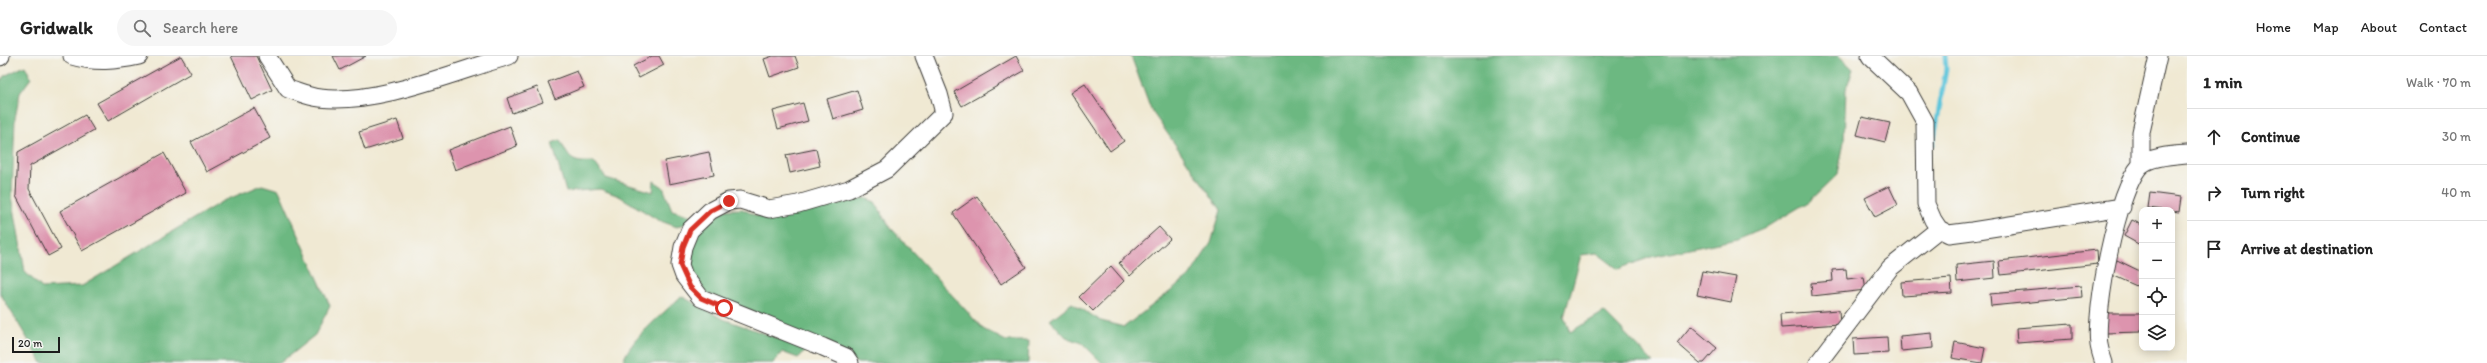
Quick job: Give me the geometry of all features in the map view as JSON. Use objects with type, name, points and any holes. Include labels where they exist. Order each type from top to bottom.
[{"type":"street","points":[[72,56],[87,61],[110,61],[139,56]]},
{"type":"street","points":[[267,56],[288,88],[319,98],[354,99],[399,90],[509,56]]},
{"type":"street","points":[[850,363],[846,357],[701,298],[690,287],[680,265],[683,247],[690,230],[710,211],[729,201],[740,200],[768,209],[798,204],[849,189],[887,169],[944,114],[939,94],[924,56]]},
{"type":"street","points":[[1870,56],[1909,94],[1925,122],[1926,204],[1939,229],[1949,234],[2122,207]]},
{"type":"street","points":[[2141,166],[2141,132],[2158,56]]},
{"type":"street","points":[[2104,363],[2099,346],[2101,287],[2122,207],[2131,181],[2141,166],[2158,158],[2187,154]]},
{"type":"street","points":[[1818,363],[1890,268],[1939,229]]},
{"type":"green space","points":[[1131,56],[1839,56],[1853,69],[1846,89],[1844,141],[1838,174],[1810,201],[1768,226],[1737,239],[1651,257],[1618,269],[1597,253],[1581,255],[1564,317],[1570,332],[1604,312],[1654,363],[1102,363],[1082,343],[1066,337],[1050,320],[1072,303],[1101,321],[1124,327],[1189,277],[1211,243],[1221,210],[1151,110]]},
{"type":"green space","points":[[25,66],[31,78],[20,93],[15,118],[12,196],[25,272],[42,288],[82,286],[221,202],[262,185],[279,190],[330,306],[315,335],[280,363],[42,363],[0,293],[0,82],[4,76]]},
{"type":"green space","points":[[560,140],[566,152],[572,159],[580,162],[594,162],[606,178],[653,192],[654,181],[663,187],[672,210],[692,216],[687,223],[677,227],[658,220],[619,196],[600,189],[566,192],[552,143]]},
{"type":"green space","points":[[865,198],[875,202],[890,227],[983,329],[1006,341],[1029,341],[1028,363],[858,363],[706,293],[690,268],[692,243],[702,225],[723,210],[742,209],[757,216],[803,211]]},
{"type":"green space","points":[[681,296],[723,319],[808,349],[798,358],[782,352],[773,363],[623,363],[626,355],[639,337]]},
{"type":"building","points":[[181,56],[191,73],[108,121],[97,103]]},
{"type":"building","points":[[231,56],[256,56],[272,90],[252,100]]},
{"type":"building","points":[[333,56],[366,56],[340,70]]},
{"type":"building","points":[[652,56],[659,56],[664,65],[639,78],[633,66]]},
{"type":"building","points":[[773,56],[795,56],[799,67],[770,77],[764,59]]},
{"type":"building","points":[[1016,56],[1024,71],[962,106],[954,92]]},
{"type":"building","points":[[577,71],[584,87],[555,99],[548,82]]},
{"type":"building","points":[[1085,84],[1124,141],[1110,151],[1071,93]]},
{"type":"building","points":[[537,87],[543,102],[512,113],[507,98]]},
{"type":"building","points":[[857,90],[863,110],[833,119],[827,99]]},
{"type":"building","points":[[803,103],[808,121],[778,129],[773,111]]},
{"type":"building","points":[[254,108],[270,138],[207,172],[191,142]]},
{"type":"building","points":[[85,115],[94,130],[30,166],[29,189],[61,249],[48,256],[16,196],[18,152]]},
{"type":"building","points":[[1862,117],[1890,123],[1885,142],[1857,135]]},
{"type":"building","points":[[397,120],[403,138],[365,150],[359,132]]},
{"type":"building","points":[[510,126],[517,146],[455,170],[448,150]]},
{"type":"building","points":[[816,149],[820,166],[790,173],[786,155]]},
{"type":"building","points":[[709,152],[714,175],[669,184],[665,161]]},
{"type":"building","points":[[164,153],[186,193],[82,251],[60,211]]},
{"type":"building","points":[[1889,186],[1898,205],[1875,217],[1865,198]]},
{"type":"building","points":[[2150,193],[2181,197],[2179,212],[2175,211],[2175,207],[2148,207]]},
{"type":"building","points":[[977,196],[1026,267],[1001,284],[953,213]]},
{"type":"building","points":[[2132,220],[2139,224],[2139,244],[2124,236]]},
{"type":"building","points":[[1159,227],[1170,239],[1130,276],[1119,263]]},
{"type":"building","points":[[2097,250],[2098,264],[2001,275],[1999,261]]},
{"type":"building","points":[[2117,260],[2139,271],[2139,287],[2110,274]]},
{"type":"building","points":[[1994,261],[1995,278],[1957,282],[1956,265]]},
{"type":"building","points":[[1111,266],[1124,281],[1093,311],[1079,297]]},
{"type":"building","points":[[1846,269],[1847,279],[1864,277],[1866,290],[1812,296],[1811,283],[1833,281],[1832,270]]},
{"type":"building","points":[[1702,271],[1736,277],[1731,302],[1697,295]]},
{"type":"building","points":[[1951,278],[1952,293],[1902,296],[1901,282]]},
{"type":"building","points":[[2081,286],[2082,297],[1991,306],[1990,294]]},
{"type":"building","points":[[1839,310],[1840,324],[1781,328],[1780,314]]},
{"type":"building","points":[[2105,313],[2139,313],[2139,332],[2105,333]]},
{"type":"building","points":[[2072,324],[2072,339],[2017,343],[2016,328]]},
{"type":"building","points":[[1691,326],[1717,348],[1704,363],[1700,363],[1677,343]]},
{"type":"building","points":[[1932,333],[1933,348],[1901,351],[1900,336]]},
{"type":"building","points":[[1887,337],[1888,353],[1854,355],[1853,339]]},
{"type":"building","points":[[1955,342],[1985,348],[1982,363],[1952,358]]},
{"type":"waterway","points":[[1933,144],[1946,69],[1945,56]]},
{"type":"route","points":[[724,308],[701,298],[690,287],[680,265],[683,247],[690,230],[710,211],[729,201]]}]
